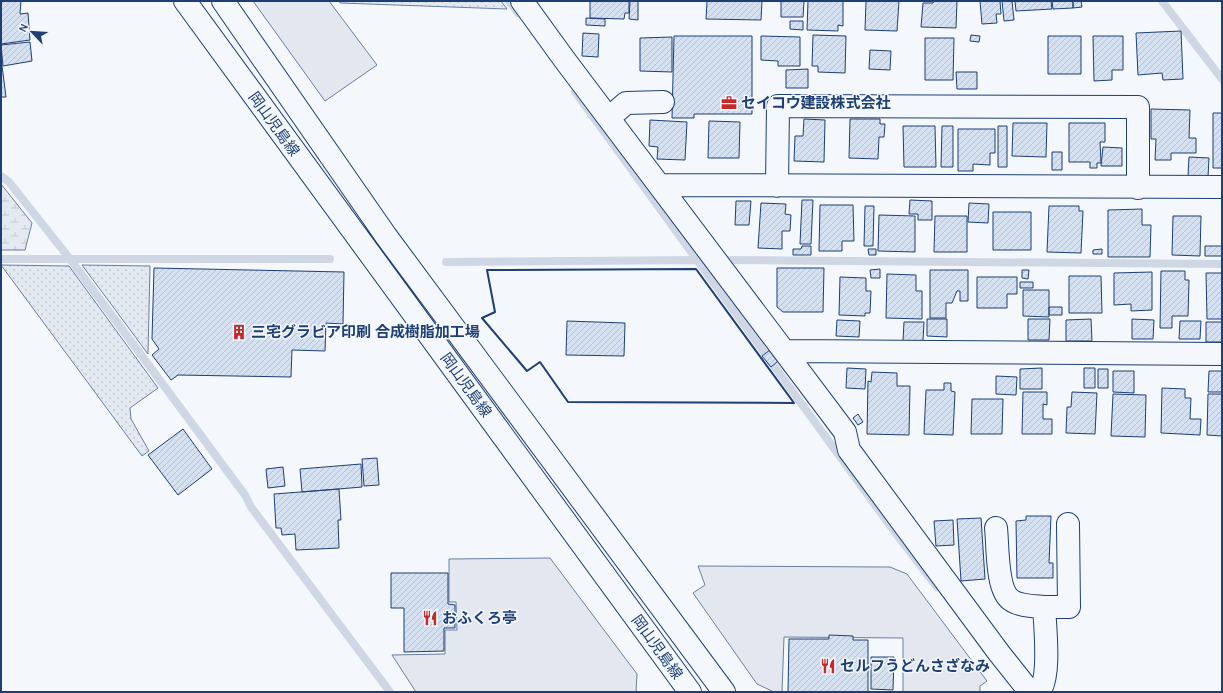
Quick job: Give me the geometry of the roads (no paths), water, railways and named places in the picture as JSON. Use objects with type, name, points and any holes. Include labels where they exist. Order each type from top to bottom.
[{"type":"street","name":"岡山児島線","points":[[185,1],[690,692]]},
{"type":"street","name":"岡山児島線","points":[[224,1],[386,236],[724,692]]},
{"type":"street","points":[[522,1],[845,432],[849,450],[994,647],[1030,692]]},
{"type":"street","points":[[609,118],[626,103],[663,102]]},
{"type":"street","points":[[778,186],[778,106],[1130,106],[1138,107],[1138,188]]},
{"type":"street","points":[[660,185],[1138,188],[1222,187]]},
{"type":"street","points":[[785,351],[1222,354]]},
{"type":"street","points":[[996,528],[1001,586],[1009,599],[1017,603],[1044,607],[1069,607],[1068,524]]},
{"type":"street","points":[[1039,692],[1042,688],[1046,670],[1044,607]]},
{"type":"waterway","points":[[509,1],[518,13]]},
{"type":"waterway","points":[[1162,1],[1222,79]]},
{"type":"waterway","points":[[575,92],[894,531],[937,587]]},
{"type":"waterway","points":[[1,176],[9,182],[70,259],[245,495],[251,507],[390,692]]},
{"type":"waterway","points":[[1,259],[330,259]]},
{"type":"waterway","points":[[446,262],[701,260]]},
{"type":"waterway","points":[[718,260],[1222,264]]},
{"type":"place","name":"セイコウ建設株式会社","points":[[729,103]]},
{"type":"place","name":"三宅グラビア印刷 合成樹脂加工場","points":[[239,332]]},
{"type":"place","name":"おふくろ亭","points":[[430,618]]},
{"type":"place","name":"セルフうどんさざなみ","points":[[828,666]]}]
